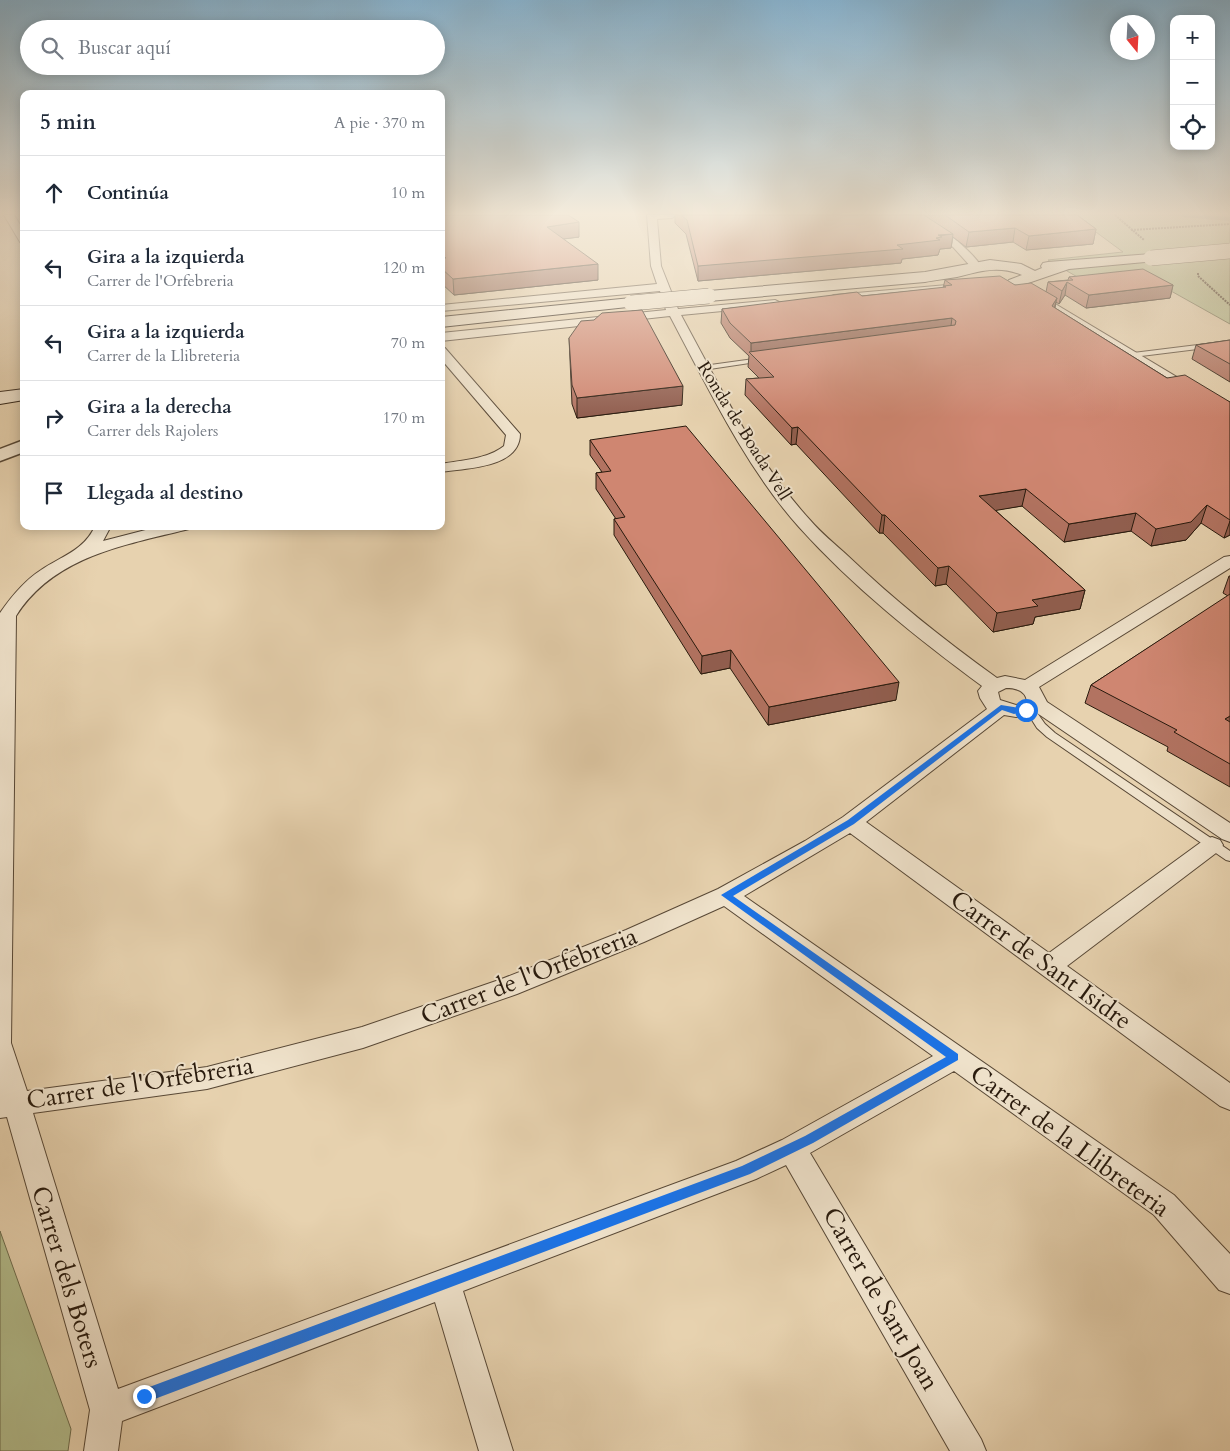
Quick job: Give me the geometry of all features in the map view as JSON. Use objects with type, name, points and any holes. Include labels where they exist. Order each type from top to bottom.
[{"type":"main road","points":[[445,322],[509,314],[860,283]]},
{"type":"main road","points":[[1,397],[20,392]]},
{"type":"main road","points":[[1,397],[20,404]]},
{"type":"street","name":"Ronda de Boada Vell","points":[[662,283],[673,312],[727,411],[771,480],[804,524],[884,600],[997,696]]},
{"type":"street","points":[[1027,283],[1133,355],[1230,415]]},
{"type":"street","points":[[445,308],[664,287]]},
{"type":"street","points":[[819,299],[956,287]]},
{"type":"street","points":[[445,337],[673,312],[790,302]]},
{"type":"street","points":[[445,356],[513,434],[509,449],[498,456],[445,467]]},
{"type":"street","points":[[0,456],[20,447]]},
{"type":"street","points":[[0,1040],[7,616],[19,597],[45,574],[76,556],[100,536],[102,530]]},
{"type":"street","points":[[76,556],[117,541],[165,530]]},
{"type":"street","points":[[1050,966],[1224,845],[1031,700],[1009,682],[997,696],[1014,711],[1031,700],[1230,561]]},
{"type":"street","name":"Carrer de l'Orfebreria","points":[[8,1104],[207,1078],[363,1038],[508,987],[635,936],[726,895],[813,846],[851,822],[997,696]]},
{"type":"street","name":"Carrer de Sant Isidre","points":[[851,822],[1230,1098]]},
{"type":"street","name":"Carrer de la Llibreteria","points":[[726,895],[1164,1206],[1224,1270],[1230,1279]]},
{"type":"street","name":"Carrer dels Boters","points":[[0,1047],[8,1104],[107,1410],[101,1451]]},
{"type":"street","points":[[107,1410],[746,1170],[792,1148],[954,1057]]},
{"type":"street","name":"Carrer de Sant Joan","points":[[792,1148],[969,1451]]},
{"type":"street","points":[[445,1283],[496,1451]]},
{"type":"lane","points":[[1133,355],[1230,343]]},
{"type":"lane","points":[[704,368],[773,359]]},
{"type":"green space","points":[[1156,283],[1230,283],[1230,324]]},
{"type":"green space","points":[[0,1231],[71,1429],[68,1451],[0,1451]]},
{"type":"building","points":[[949,283],[1011,283],[1015,285],[1031,283],[1057,298],[1052,306],[1167,378],[1185,375],[1230,402],[1230,520],[1207,505],[1191,522],[1156,529],[1136,513],[1069,524],[1026,489],[979,496],[1085,590],[1032,600],[1038,606],[997,613],[949,566],[938,568],[885,515],[882,515],[798,427],[792,428],[746,379],[774,377],[749,352],[955,325],[956,321],[952,318],[751,343],[730,323],[722,309],[857,292],[862,296],[952,285]]},
{"type":"building","points":[[1049,283],[1067,283],[1062,291]]},
{"type":"building","points":[[1068,283],[1169,283],[1173,285],[1089,295]]},
{"type":"building","points":[[642,310],[683,386],[577,398],[572,385],[569,338],[581,321],[594,320],[602,313]]},
{"type":"building","points":[[1230,340],[1230,364],[1196,345]]},
{"type":"building","points":[[686,426],[899,682],[769,707],[731,650],[702,656],[614,519],[625,517],[596,473],[611,471],[590,440]]},
{"type":"building","points":[[1230,594],[1230,716],[1225,719],[1230,722],[1230,764],[1174,732],[1177,730],[1091,685]]},
{"type":"route","points":[[144,1396],[746,1170],[809,1140],[954,1057],[726,895],[813,846],[851,822],[1001,708],[1014,711],[1026,710]]}]
